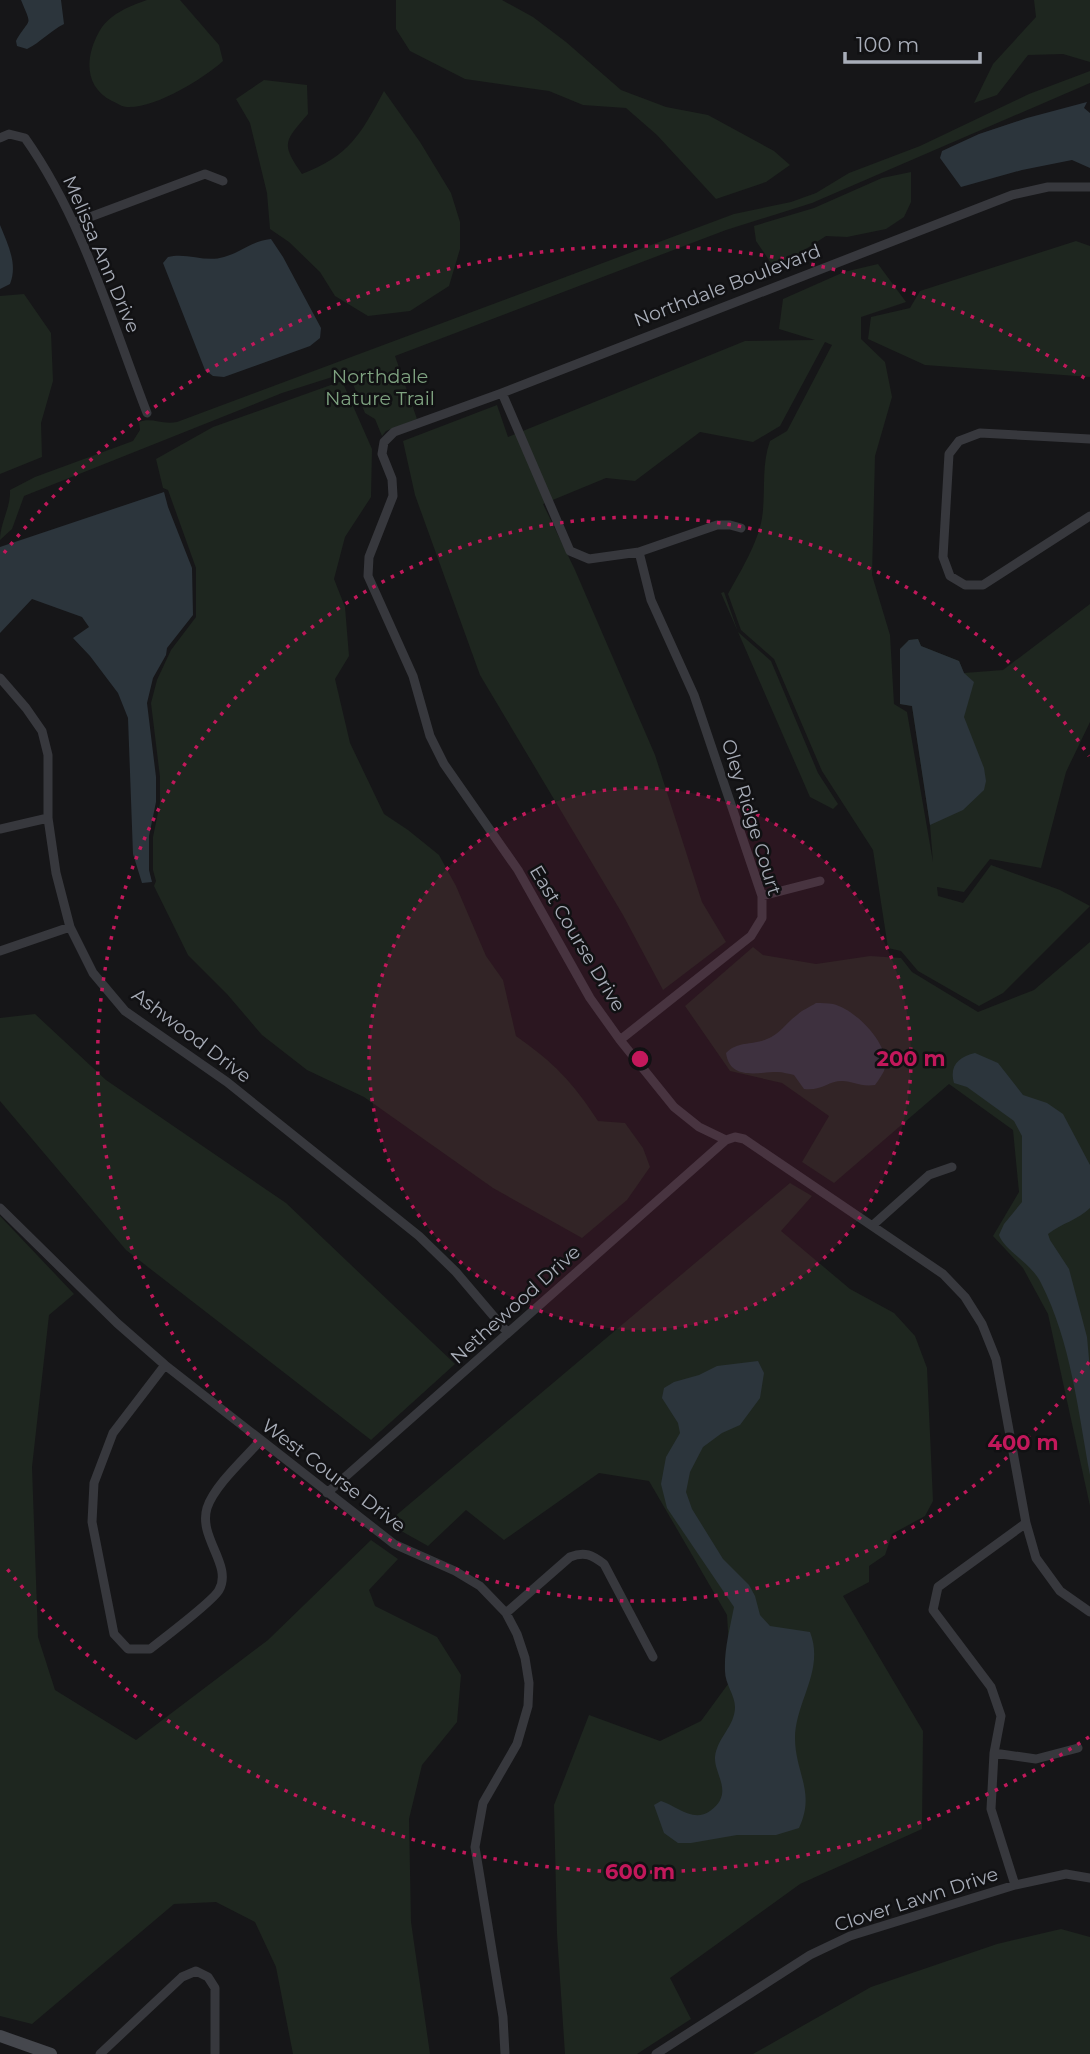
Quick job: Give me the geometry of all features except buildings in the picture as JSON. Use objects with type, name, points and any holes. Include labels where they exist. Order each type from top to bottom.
[{"type":"street","name":"Melissa Ann Drive","points":[[0,138],[9,134],[25,138],[46,168],[74,223],[147,413]]},
{"type":"street","points":[[74,223],[205,174],[223,181]]},
{"type":"street","name":"Northdale Boulevard","points":[[384,442],[394,432],[502,393],[1012,195],[1048,187],[1090,187]]},
{"type":"street","points":[[502,393],[570,551],[589,559],[639,552],[717,525],[741,528]]},
{"type":"street","points":[[1090,439],[980,433],[959,441],[949,454],[943,557],[950,576],[965,585],[983,585],[1090,516]]},
{"type":"street","name":"East Course Drive","points":[[384,442],[382,454],[392,480],[393,496],[369,557],[368,576],[413,676],[430,736],[444,764],[517,870],[590,998],[674,1107],[699,1127],[726,1140],[735,1137],[744,1139],[943,1274],[965,1297],[982,1324],[996,1359],[1026,1523],[1036,1558],[1060,1591],[1090,1612]]},
{"type":"street","name":"Oley Ridge Court","points":[[620,1040],[751,936],[762,918],[762,896],[694,695],[651,600],[639,552]]},
{"type":"street","name":"Ashwood Drive","points":[[0,678],[42,731],[48,755],[48,818],[56,873],[70,927],[93,974],[125,1011],[227,1082],[419,1236],[456,1272],[508,1334]]},
{"type":"street","points":[[0,829],[48,818]]},
{"type":"street","points":[[762,896],[820,881]]},
{"type":"street","points":[[0,951],[70,927]]},
{"type":"street","name":"Nethewood Drive","points":[[327,1493],[726,1140]]},
{"type":"street","points":[[873,1225],[929,1175],[952,1167]]},
{"type":"street","name":"West Course Drive","points":[[0,1208],[117,1323],[165,1365],[394,1544],[480,1586],[506,1613],[525,1658],[529,1683],[528,1706],[517,1744],[483,1803],[475,1847],[503,2017],[505,2054]]},
{"type":"street","points":[[165,1365],[113,1433],[94,1483],[92,1522],[114,1634],[128,1649],[150,1649],[219,1591],[223,1572],[208,1535],[205,1522],[208,1507],[216,1492],[260,1441]]},
{"type":"street","points":[[1015,1885],[991,1809],[994,1753],[1001,1716],[991,1687],[933,1610],[938,1587],[1026,1523]]},
{"type":"street","points":[[506,1613],[570,1557],[581,1553],[591,1554],[604,1564],[653,1657]]},
{"type":"street","points":[[994,1753],[1036,1759],[1078,1748]]},
{"type":"street","name":"Clover Lawn Drive","points":[[656,2054],[810,1955],[850,1936],[1015,1885],[1066,1874],[1090,1878]]},
{"type":"street","points":[[100,2054],[182,1977],[196,1971],[208,1977],[215,1988],[215,2054]]},
{"type":"street","points":[[0,2038],[51,2054]]},
{"type":"green space","points":[[147,0],[180,0],[219,45],[223,61],[191,84],[164,98],[125,107],[112,101],[96,88],[90,71],[91,51],[99,32],[113,16]]},
{"type":"green space","points":[[396,0],[502,0],[533,17],[621,90],[666,107],[708,115],[774,151],[790,165],[766,182],[716,199],[657,135],[626,108],[583,105],[549,91],[465,79],[410,51],[396,29]]},
{"type":"green space","points":[[1034,0],[1090,0],[1090,62],[1063,54],[1028,55],[997,95],[974,103],[993,64],[1036,17]]},
{"type":"green space","name":"Northdale Nature Trail","points":[[1090,71],[1090,83],[812,203],[726,230],[395,356],[417,419],[386,431],[382,436],[375,419],[365,413],[348,372],[282,393],[24,496],[12,529],[0,540],[10,490],[35,477],[133,441],[140,430],[139,422],[177,422],[734,214],[791,202],[816,193],[849,173],[920,146],[1029,94]]},
{"type":"green space","points":[[264,80],[307,85],[308,114],[288,142],[290,155],[302,174],[331,159],[352,142],[384,91],[451,193],[460,222],[460,249],[449,286],[410,311],[368,316],[335,296],[320,272],[289,242],[270,229],[267,193],[250,123],[236,99]]},
{"type":"green space","points":[[911,172],[911,202],[904,217],[886,229],[847,237],[826,236],[775,269],[756,241],[754,226],[814,208],[882,178]]},
{"type":"green space","points":[[1076,241],[1090,246],[1090,377],[925,365],[868,339],[871,317],[910,308],[920,291]]},
{"type":"green space","points":[[878,264],[906,302],[861,317],[861,339],[885,362],[892,397],[875,456],[872,575],[890,635],[894,704],[907,712],[933,862],[912,706],[900,704],[900,649],[909,640],[918,639],[921,646],[959,661],[964,673],[1003,670],[1090,604],[1090,722],[1066,772],[1041,868],[990,859],[964,892],[937,887],[938,896],[963,903],[991,865],[1060,890],[1090,906],[1003,993],[979,1006],[918,971],[901,951],[888,948],[873,850],[822,771],[774,659],[741,630],[728,594],[760,528],[770,441],[787,431],[832,345],[825,342],[780,426],[753,442],[700,432],[635,481],[606,478],[543,504],[575,570],[655,755],[702,902],[726,942],[663,990],[623,915],[480,675],[415,495],[403,441],[497,405],[508,437],[745,341],[815,340],[779,329],[783,299],[844,272]]},
{"type":"green space","points":[[24,294],[51,333],[53,381],[41,423],[42,457],[0,474],[0,296]]},
{"type":"green space","points":[[342,381],[372,449],[371,497],[345,537],[334,579],[345,607],[349,656],[335,679],[350,743],[384,814],[439,855],[456,886],[486,956],[503,980],[516,1036],[562,1074],[598,1121],[625,1123],[643,1148],[650,1167],[627,1200],[582,1238],[493,1188],[364,1097],[307,1070],[262,1035],[227,994],[188,955],[154,886],[156,881],[153,870],[153,837],[160,803],[160,777],[151,703],[157,680],[171,650],[196,617],[196,568],[168,490],[163,488],[156,459],[213,427]]},
{"type":"green space","points":[[724,592],[738,632],[721,593]]},
{"type":"green space","points":[[738,632],[771,661],[818,773],[838,804],[833,809],[810,797]]},
{"type":"green space","points":[[1090,942],[1090,1506],[1048,1314],[1023,1268],[993,1236],[1019,1192],[1013,1130],[949,1084],[834,1183],[802,1162],[829,1116],[782,1083],[730,1071],[685,1006],[753,947],[763,955],[816,964],[870,956],[901,958],[912,972],[978,1012],[1034,990]]},
{"type":"green space","points":[[35,1014],[106,1080],[286,1203],[455,1364],[371,1440],[126,1250],[0,1101],[0,1018]]},
{"type":"green space","points":[[790,1183],[812,1196],[781,1231],[850,1289],[894,1313],[915,1336],[927,1368],[933,1501],[925,1516],[892,1534],[885,1555],[869,1566],[869,1582],[843,1596],[923,1731],[922,1829],[800,1884],[670,1978],[691,2019],[637,2054],[565,2054],[557,1934],[554,1805],[589,1715],[660,1741],[701,1721],[731,1680],[727,1615],[649,1481],[599,1473],[504,1540],[466,1510],[428,1546],[387,1523]]},
{"type":"green space","points":[[0,1216],[74,1294],[49,1315],[32,1467],[38,1637],[55,1690],[136,1740],[268,1640],[371,1540],[398,1559],[369,1590],[375,1606],[437,1637],[461,1675],[457,1722],[422,1765],[409,1819],[411,1922],[430,2054],[293,2054],[276,1967],[255,1922],[216,1902],[174,1904],[32,2024],[0,2016]]},
{"type":"green space","points":[[1061,1929],[1090,1937],[1090,2054],[753,2054],[871,1987],[997,1944]]},
{"type":"shaded area","points":[[21,0],[61,0],[64,24],[27,49],[17,46],[16,41],[28,22]]},
{"type":"shaded area","points":[[1087,102],[1084,108],[1090,113],[1090,168],[1072,160],[1022,170],[961,187],[940,158],[942,151],[979,134]]},
{"type":"shaded area","points":[[0,225],[11,254],[13,269],[10,284],[0,289]]},
{"type":"shaded area","points":[[271,239],[321,328],[320,338],[310,346],[224,377],[213,376],[205,370],[163,263],[168,257],[175,256],[217,259]]},
{"type":"shaded area","points":[[164,492],[192,568],[193,615],[167,648],[153,678],[147,703],[156,777],[156,802],[149,836],[149,870],[152,882],[142,883],[133,854],[128,718],[118,693],[73,638],[89,627],[82,617],[32,599],[0,633],[0,547]]},
{"type":"shaded area","points":[[918,639],[921,646],[959,661],[964,673],[974,682],[964,717],[984,768],[986,781],[984,790],[963,810],[930,825],[912,706],[900,704],[900,649],[909,640]]},
{"type":"shaded area","points":[[816,1003],[842,1007],[861,1021],[878,1040],[885,1061],[884,1071],[875,1085],[842,1081],[816,1089],[804,1089],[794,1075],[779,1072],[746,1073],[733,1068],[726,1053],[730,1049],[772,1037],[799,1013]]},
{"type":"shaded area","points":[[975,1053],[998,1063],[1023,1095],[1047,1103],[1063,1114],[1090,1165],[1090,1208],[1048,1234],[1069,1269],[1087,1337],[1090,1370],[1090,1475],[1060,1329],[1037,1276],[1006,1246],[999,1235],[1004,1224],[1022,1202],[1022,1136],[1014,1121],[967,1087],[954,1083],[954,1067],[964,1057]]},
{"type":"shaded area","points":[[758,1361],[764,1373],[760,1398],[740,1425],[722,1433],[703,1447],[690,1472],[686,1492],[692,1509],[723,1559],[749,1585],[760,1615],[770,1626],[810,1632],[814,1660],[799,1712],[795,1738],[806,1804],[799,1828],[776,1835],[737,1835],[678,1843],[664,1833],[654,1805],[661,1801],[697,1815],[710,1811],[721,1798],[722,1784],[715,1757],[735,1707],[725,1676],[734,1607],[667,1508],[661,1484],[666,1457],[680,1433],[678,1423],[662,1398],[664,1388],[674,1382],[699,1375],[717,1366]]}]
